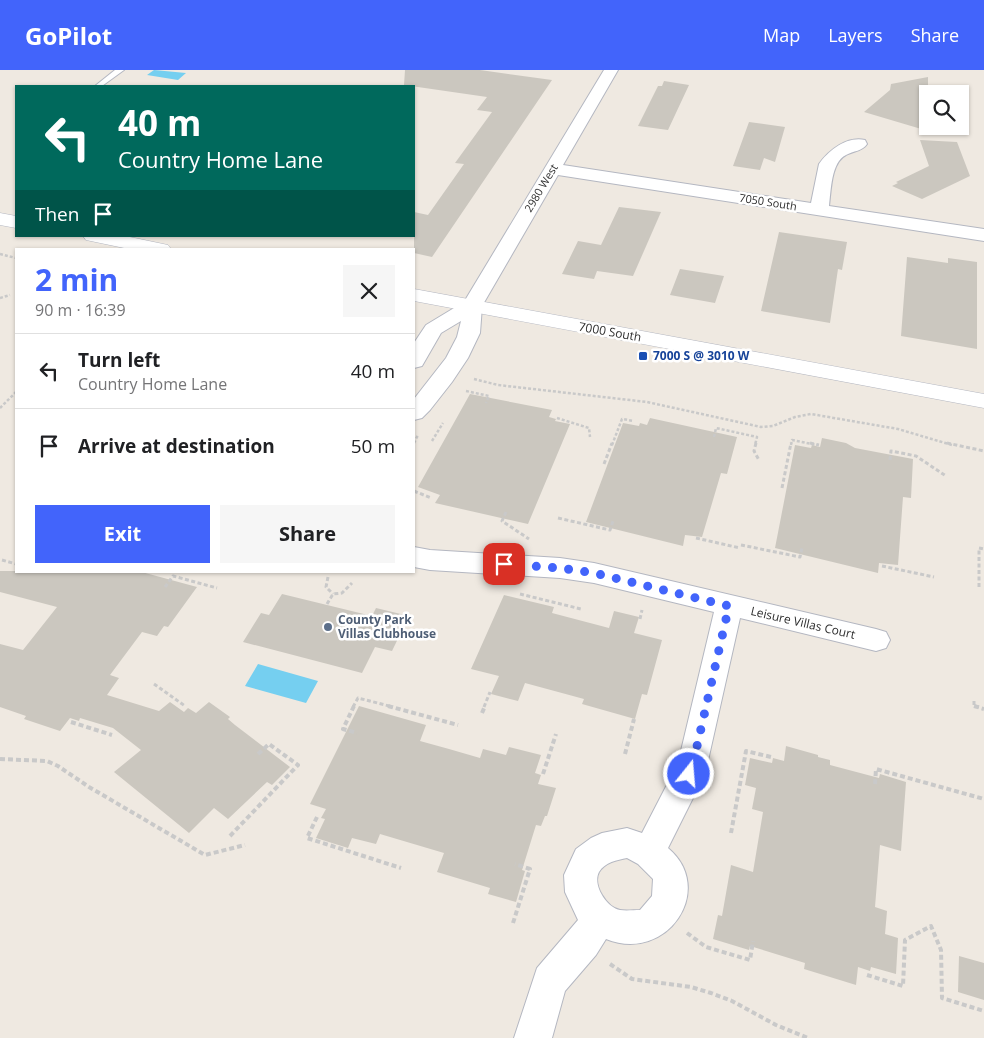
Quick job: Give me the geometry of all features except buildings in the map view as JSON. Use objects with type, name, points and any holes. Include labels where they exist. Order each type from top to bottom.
[{"type":"main road","points":[[0,219],[15,222]]},
{"type":"main road","points":[[98,237],[156,248]]},
{"type":"main road","name":"7000 South","points":[[415,295],[984,401]]},
{"type":"street","points":[[606,70],[611,70]]},
{"type":"street","name":"2980 West","points":[[415,412],[440,384],[465,343],[469,336],[472,306],[611,70]]},
{"type":"street","points":[[819,209],[828,164],[838,152],[859,144]]},
{"type":"street","name":"7050 South","points":[[553,169],[984,235]]},
{"type":"street","name":"2980 West","points":[[415,359],[433,328],[472,306]]},
{"type":"street","name":"Leisure Villas Court","points":[[415,556],[430,560],[560,568],[594,573],[876,640]]},
{"type":"street","points":[[649,852],[689,774],[729,606]]},
{"type":"street","points":[[533,1038],[550,981],[591,930],[591,910],[583,897],[580,883],[582,869],[589,858],[600,849],[612,844],[627,843],[642,847],[664,866],[670,879],[671,893],[667,907],[659,918],[647,925],[632,928],[617,927],[591,930]]},
{"type":"lane","points":[[99,85],[120,70]]},
{"type":"path","points":[[0,254],[15,258]]},
{"type":"path","points":[[0,298],[10,295]]},
{"type":"path","points":[[468,379],[479,379],[498,385],[647,402],[761,427],[773,426],[801,415],[821,416],[859,424],[898,429],[960,447],[984,451]]},
{"type":"path","points":[[463,390],[489,396],[486,403]]},
{"type":"path","points":[[0,408],[15,393]]},
{"type":"path","points":[[432,441],[448,416]]},
{"type":"path","points":[[558,418],[589,428],[590,437]]},
{"type":"path","points":[[604,464],[622,419],[634,421]]},
{"type":"path","points":[[714,436],[716,428],[757,437],[754,452],[760,460]]},
{"type":"path","points":[[782,488],[792,440],[818,445]]},
{"type":"path","points":[[890,460],[891,451],[916,456],[946,476]]},
{"type":"path","points":[[415,491],[432,498]]},
{"type":"path","points":[[506,512],[502,521],[533,542]]},
{"type":"path","points":[[558,518],[610,530],[613,521]]},
{"type":"path","points":[[696,538],[800,557],[802,548]]},
{"type":"path","points":[[978,587],[979,548],[984,549]]},
{"type":"path","points":[[2,560],[15,564]]},
{"type":"path","points":[[882,566],[934,576]]},
{"type":"path","points":[[165,587],[172,576],[217,588]]},
{"type":"path","points":[[328,577],[326,587],[333,594]]},
{"type":"path","points":[[326,604],[333,594],[342,593],[352,583]]},
{"type":"path","points":[[517,594],[581,609]]},
{"type":"path","points":[[154,684],[185,706]]},
{"type":"path","points":[[482,713],[490,692]]},
{"type":"path","points":[[357,733],[343,729],[358,698],[458,725]]},
{"type":"path","points":[[974,701],[974,706],[984,709]]},
{"type":"path","points":[[625,754],[634,719]]},
{"type":"path","points":[[71,722],[112,734]]},
{"type":"path","points":[[543,774],[556,734]]},
{"type":"path","points":[[230,836],[298,765],[269,744],[258,755]]},
{"type":"path","points":[[731,833],[746,750],[771,757]]},
{"type":"path","points":[[0,759],[47,762],[58,766],[89,787],[205,855],[245,844]]},
{"type":"path","points":[[875,784],[876,769],[984,799]]},
{"type":"path","points":[[317,816],[307,838],[401,868]]},
{"type":"path","points":[[513,923],[530,869],[515,864]]},
{"type":"path","points":[[661,914],[706,947],[750,960],[753,941]]},
{"type":"path","points":[[866,975],[903,986],[905,940],[931,926],[941,950],[942,998],[984,1011]]},
{"type":"path","points":[[591,930],[632,980],[691,987],[711,993],[732,1001],[776,1025],[808,1038]]},
{"type":"water","points":[[154,70],[186,73],[178,80],[147,75]]},
{"type":"water","points":[[258,664],[318,681],[306,703],[245,686]]},
{"type":"place","name":"7000 S @ 3010 W","points":[[643,356]]},
{"type":"place","name":"County Park Villas Clubhouse","points":[[328,627]]},
{"type":"route","points":[[504,564],[560,568],[594,573],[630,580],[729,606],[689,774]]}]
